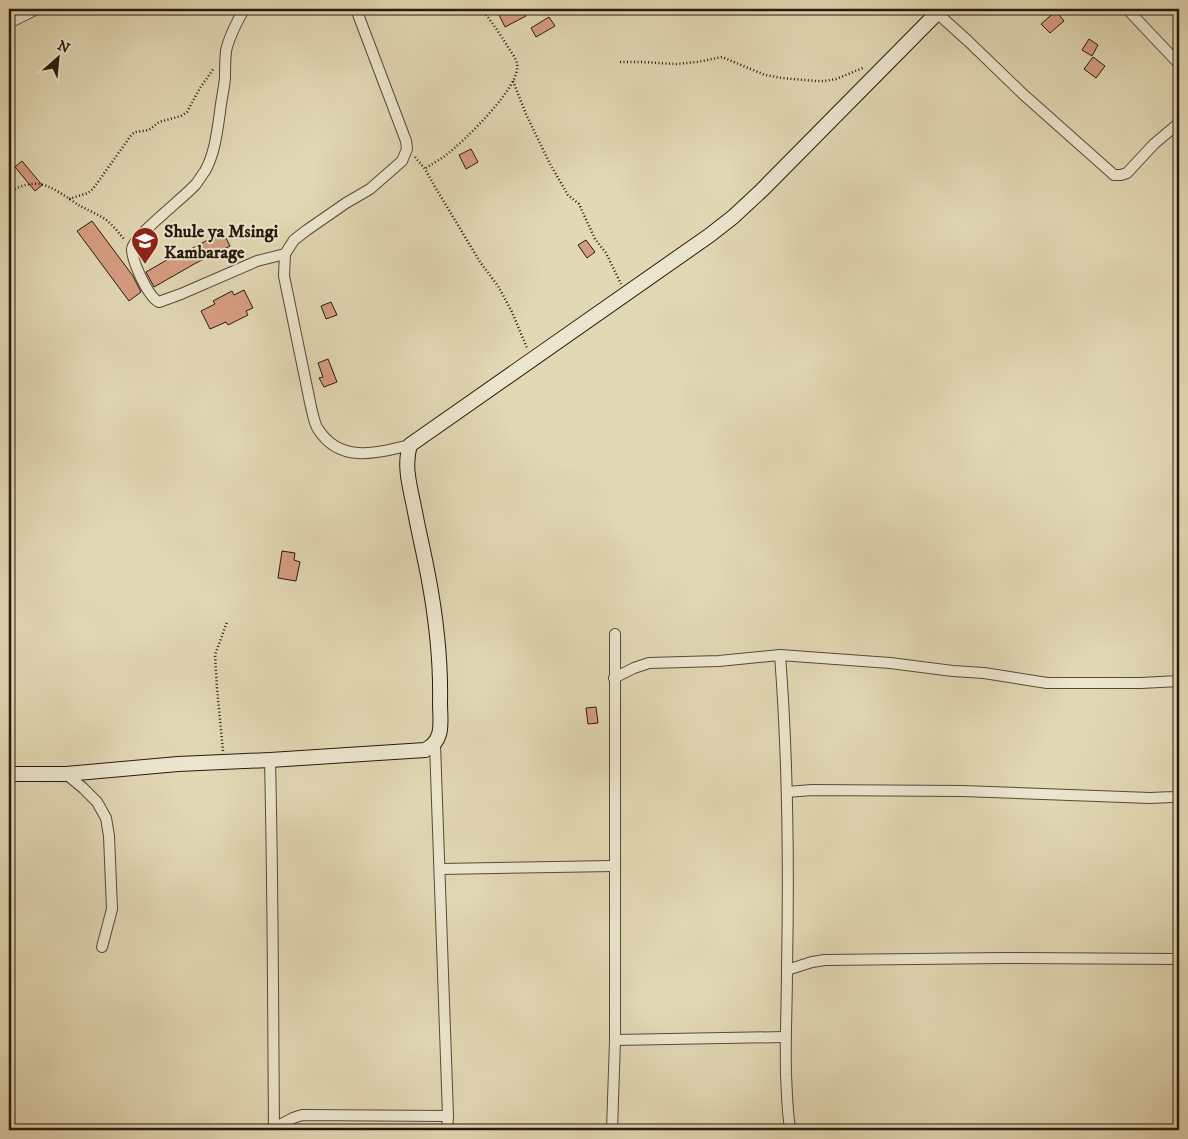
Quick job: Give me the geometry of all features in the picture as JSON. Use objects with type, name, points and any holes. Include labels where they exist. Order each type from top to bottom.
[{"type":"street","points":[[9,23],[37,9]]},
{"type":"street","points":[[244,9],[226,50],[218,125],[212,154],[206,170],[196,184],[144,231],[134,244],[132,250],[138,272],[150,295],[159,302],[257,261],[285,254]]},
{"type":"street","points":[[356,9],[406,141],[407,149],[402,161],[370,189],[306,230],[294,240],[285,254],[284,276],[317,428],[328,442],[344,451],[352,453],[382,452],[410,445],[710,235],[733,217],[801,151],[939,11],[1024,96],[1114,175],[1119,176],[1127,173],[1154,144],[1179,123]]},
{"type":"street","points":[[1127,9],[1179,64]]},
{"type":"street","points":[[410,445],[407,453],[408,477],[436,623],[440,672],[440,734],[435,744],[447,1130]]},
{"type":"street","points":[[612,1130],[615,1040],[615,634]]},
{"type":"street","points":[[614,678],[648,663],[719,661],[780,655],[890,662],[953,671],[984,673],[1047,683],[1179,681]]},
{"type":"street","points":[[780,655],[785,716],[787,792],[788,970],[785,1037],[787,1110],[791,1129]]},
{"type":"street","points":[[9,774],[66,774],[178,764],[425,750],[435,744]]},
{"type":"street","points":[[270,760],[273,865],[274,1129],[302,1115],[448,1116]]},
{"type":"street","points":[[66,774],[97,802],[106,818],[109,836],[112,909],[102,947]]},
{"type":"street","points":[[787,792],[812,790],[962,791],[1150,798],[1173,797],[1179,794]]},
{"type":"street","points":[[440,868],[614,866]]},
{"type":"street","points":[[788,970],[825,960],[1179,959]]},
{"type":"street","points":[[615,1040],[785,1037]]},
{"type":"path","points":[[425,168],[458,145],[498,104],[518,73],[517,63],[513,54],[482,9]]},
{"type":"path","points":[[69,199],[88,193],[93,189],[132,134],[149,130],[159,122],[181,116],[187,112],[200,88],[226,50]]},
{"type":"path","points":[[620,62],[676,64],[722,57],[765,74],[782,78],[816,81],[836,79],[868,66]]},
{"type":"path","points":[[513,81],[526,114],[550,164],[568,195],[578,204],[595,239],[606,253],[625,294]]},
{"type":"path","points":[[407,149],[425,168],[480,262],[498,286],[512,312],[532,360]]},
{"type":"path","points":[[9,193],[24,185],[38,184],[57,191],[105,219],[132,250]]},
{"type":"path","points":[[224,762],[215,655],[227,622]]},
{"type":"building","points":[[506,9],[522,9],[526,16],[505,27],[498,13]]},
{"type":"building","points":[[1056,11],[1064,21],[1050,33],[1041,24]]},
{"type":"building","points":[[549,17],[555,26],[536,37],[531,28]]},
{"type":"building","points":[[1089,39],[1098,45],[1092,56],[1082,50]]},
{"type":"building","points":[[1093,57],[1105,66],[1096,78],[1084,69]]},
{"type":"building","points":[[471,149],[478,162],[466,169],[459,155]]},
{"type":"building","points":[[22,161],[42,185],[35,191],[15,167]]},
{"type":"building","points":[[92,221],[133,276],[141,292],[129,301],[77,231]]},
{"type":"building","points":[[223,232],[230,246],[154,287],[146,272],[184,250],[185,252]]},
{"type":"building","points":[[586,240],[595,252],[587,258],[578,245]]},
{"type":"building","points":[[244,290],[253,308],[246,311],[248,315],[228,325],[226,322],[210,329],[201,311],[215,304],[213,301],[232,291],[234,295]]},
{"type":"building","points":[[331,302],[337,315],[326,319],[321,306]]},
{"type":"building","points":[[328,359],[337,382],[324,387],[319,378],[323,377],[318,363]]},
{"type":"building","points":[[282,551],[295,553],[294,560],[300,562],[296,581],[278,578]]},
{"type":"building","points":[[596,707],[598,723],[588,724],[586,708]]},
{"type":"place","name":"Shule ya Msingi Kambarage","points":[[145,265]]}]
